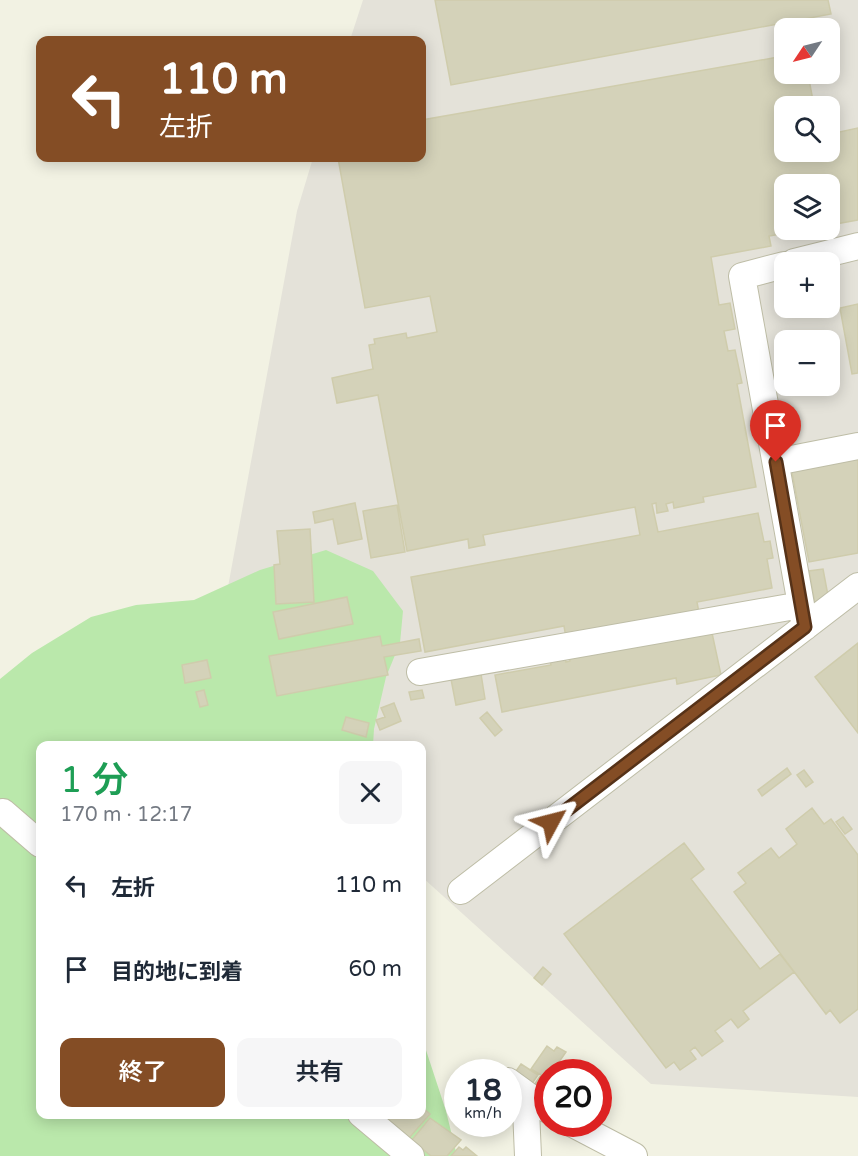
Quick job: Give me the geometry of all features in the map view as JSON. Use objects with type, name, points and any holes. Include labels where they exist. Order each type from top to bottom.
[{"type":"street","points":[[834,252],[858,246]]},
{"type":"street","points":[[774,268],[742,276],[803,616]]},
{"type":"street","points":[[776,462],[858,446]]},
{"type":"street","points":[[461,891],[803,616],[858,586]]},
{"type":"street","points":[[420,672],[803,616]]},
{"type":"street","points":[[3,812],[36,841]]},
{"type":"street","points":[[528,1156],[526,1109],[534,1105]]},
{"type":"street","points":[[368,1119],[411,1156]]},
{"type":"street","points":[[598,1137],[634,1156]]},
{"type":"shaded area","points":[[363,0],[858,0],[858,1097],[651,1084],[426,881],[426,741],[272,741],[210,685],[297,211],[312,162],[426,162],[426,36],[351,36]]},
{"type":"green space","points":[[326,550],[373,571],[403,611],[400,643],[386,677],[373,741],[36,741],[36,1119],[426,1119],[426,1050],[444,1105],[444,1137],[452,1137],[457,1156],[0,1156],[0,679],[32,653],[91,617],[136,605],[194,600],[260,570]]},
{"type":"building","points":[[435,0],[828,0],[831,14],[810,18],[774,18],[774,25],[451,85]]},
{"type":"building","points":[[774,58],[774,84],[810,84],[812,96],[774,96],[774,162],[840,162],[840,132],[858,128],[858,220],[840,223],[840,174],[774,174],[774,235],[769,236],[771,246],[711,257],[719,305],[730,303],[735,329],[724,331],[728,351],[735,350],[742,383],[737,384],[756,487],[703,497],[704,502],[674,508],[673,502],[666,504],[668,511],[657,513],[656,503],[652,504],[658,532],[758,513],[764,542],[770,541],[773,558],[767,559],[772,588],[697,602],[703,635],[712,633],[721,675],[677,684],[676,678],[502,712],[495,675],[551,665],[549,657],[564,654],[566,662],[570,661],[564,626],[425,652],[411,577],[640,535],[635,507],[483,535],[485,545],[469,548],[468,539],[407,551],[378,395],[337,403],[332,378],[373,369],[369,345],[375,344],[374,339],[406,333],[407,338],[437,332],[430,296],[365,308],[339,162],[426,162],[426,119]]},
{"type":"building","points":[[858,304],[858,373],[852,374],[840,308]]},
{"type":"building","points":[[858,449],[858,553],[809,562],[790,462]]},
{"type":"building","points":[[355,503],[362,539],[338,544],[333,519],[315,523],[313,512]]},
{"type":"building","points":[[397,505],[405,552],[371,558],[363,511]]},
{"type":"building","points":[[310,529],[314,602],[276,604],[274,565],[280,564],[277,531]]},
{"type":"building","points":[[823,569],[829,601],[815,604],[809,571]]},
{"type":"building","points":[[347,597],[353,624],[279,639],[273,612]]},
{"type":"building","points":[[380,636],[382,646],[419,639],[421,651],[384,657],[388,675],[277,696],[269,656]]},
{"type":"building","points":[[858,643],[858,733],[815,677]]},
{"type":"building","points":[[207,660],[211,678],[185,683],[182,665]]},
{"type":"building","points":[[481,674],[485,699],[456,705],[451,679]]},
{"type":"building","points":[[204,690],[208,705],[200,707],[196,692]]},
{"type":"building","points":[[422,690],[424,698],[411,700],[409,692]]},
{"type":"building","points":[[394,703],[401,721],[380,730],[376,720],[385,717],[381,708]]},
{"type":"building","points":[[487,712],[502,730],[495,736],[480,718]]},
{"type":"building","points":[[346,717],[369,723],[366,737],[342,730]]},
{"type":"building","points":[[787,768],[791,774],[762,796],[758,790]]},
{"type":"building","points":[[804,770],[813,782],[806,787],[797,775]]},
{"type":"building","points":[[812,808],[824,824],[831,819],[858,855],[858,1009],[840,1023],[830,1010],[826,1014],[734,892],[746,883],[738,873],[771,848],[779,858],[797,844],[786,829]]},
{"type":"building","points":[[843,817],[852,829],[845,834],[836,822]]},
{"type":"building","points":[[684,843],[704,869],[691,879],[760,969],[780,954],[794,972],[743,1011],[749,1019],[738,1028],[731,1019],[715,1031],[723,1041],[702,1056],[695,1047],[690,1051],[696,1059],[680,1070],[674,1062],[666,1068],[564,934]]},
{"type":"building","points":[[543,967],[551,974],[542,985],[534,978]]},
{"type":"building","points":[[547,1046],[554,1051],[557,1047],[566,1052],[561,1059],[538,1059]]},
{"type":"building","points":[[522,1065],[534,1072],[534,1081],[531,1085],[522,1079]]},
{"type":"building","points":[[430,1118],[444,1128],[444,1137],[457,1137],[461,1140],[447,1156],[431,1156],[412,1140]]},
{"type":"building","points":[[389,1119],[426,1119],[409,1138],[388,1121]]},
{"type":"building","points":[[459,1147],[463,1150],[466,1147],[477,1156],[451,1156]]},
{"type":"route","points":[[551,822],[805,627],[776,462]]}]
